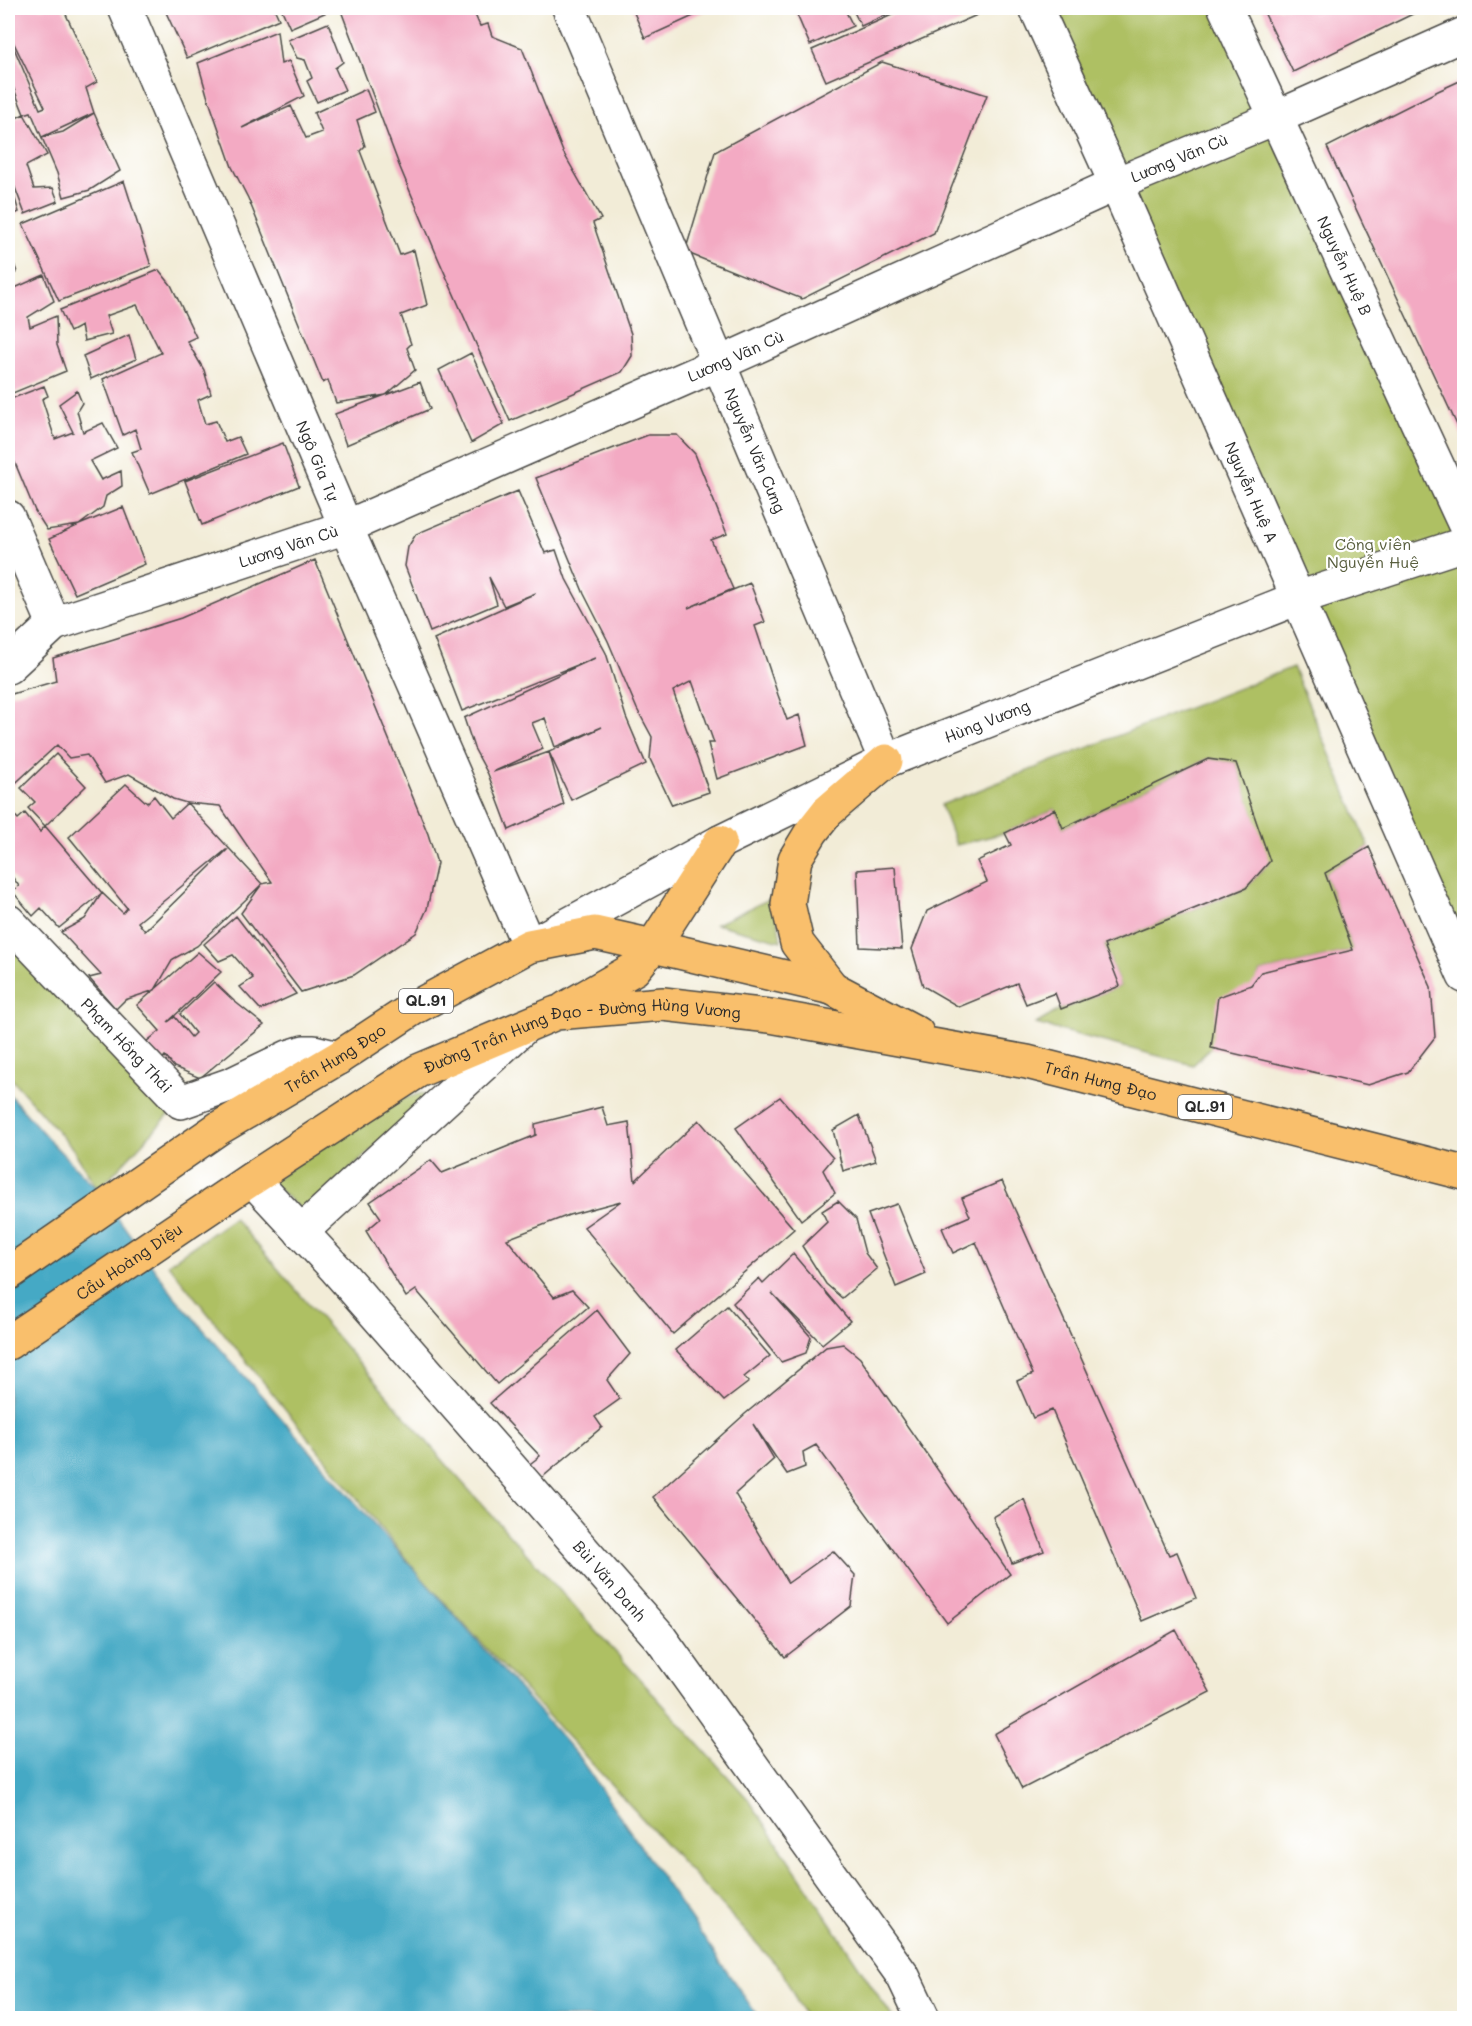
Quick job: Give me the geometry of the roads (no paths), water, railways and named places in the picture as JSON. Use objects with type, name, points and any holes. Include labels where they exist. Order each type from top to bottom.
[{"type":"highway","points":[[832,988],[797,943],[788,904],[795,859],[827,812],[886,761]]},
{"type":"highway","points":[[556,1013],[634,969],[652,946],[720,842]]},
{"type":"highway","name":"Trần Hưng Đạo","points":[[8,1274],[219,1128],[338,1058],[414,1008],[529,946],[595,933],[652,946]]},
{"type":"highway","name":"QL.91","points":[[652,946],[832,988],[945,1048]]},
{"type":"highway","name":"Đường Trần Hưng Đạo - Đường Hùng Vương","points":[[251,1179],[418,1071],[556,1013],[663,1004],[771,1016],[945,1048]]},
{"type":"highway","name":"Trần Hưng Đạo","points":[[945,1048],[1027,1062],[1464,1173]]},
{"type":"highway","name":"Cầu Hoàng Diệu","points":[[8,1343],[251,1179]]},
{"type":"street","name":"Ngô Gia Tự","points":[[125,8],[346,527],[529,946]]},
{"type":"street","name":"Nguyễn Văn Cưng","points":[[569,8],[886,761]]},
{"type":"street","name":"Nguyễn Huệ A","points":[[1036,8],[1116,184],[1464,976]]},
{"type":"street","name":"Nguyễn Huệ B","points":[[1225,8],[1464,523]]},
{"type":"street","name":"Lương Vãn Cù","points":[[8,667],[54,624],[346,527],[718,364],[1116,184],[1275,118],[1464,34]]},
{"type":"street","points":[[8,517],[54,624]]},
{"type":"street","name":"Hùng Vương","points":[[529,946],[720,842],[886,761],[1298,598],[1464,544]]},
{"type":"street","name":"Phạm Hồng Thái","points":[[8,921],[182,1102],[232,1084],[288,1057],[304,1052],[338,1058]]},
{"type":"street","points":[[301,1232],[526,1026]]},
{"type":"street","name":"Bùi Văn Danh","points":[[251,1179],[301,1232],[661,1639],[903,1976],[923,2019]]},
{"type":"water","points":[[8,1093],[51,1142],[98,1190],[174,1296],[578,1756],[759,2018],[8,2018]]},
{"type":"park label","name":"Công viên Nguyễn Huệ","points":[[1373,553]]}]
